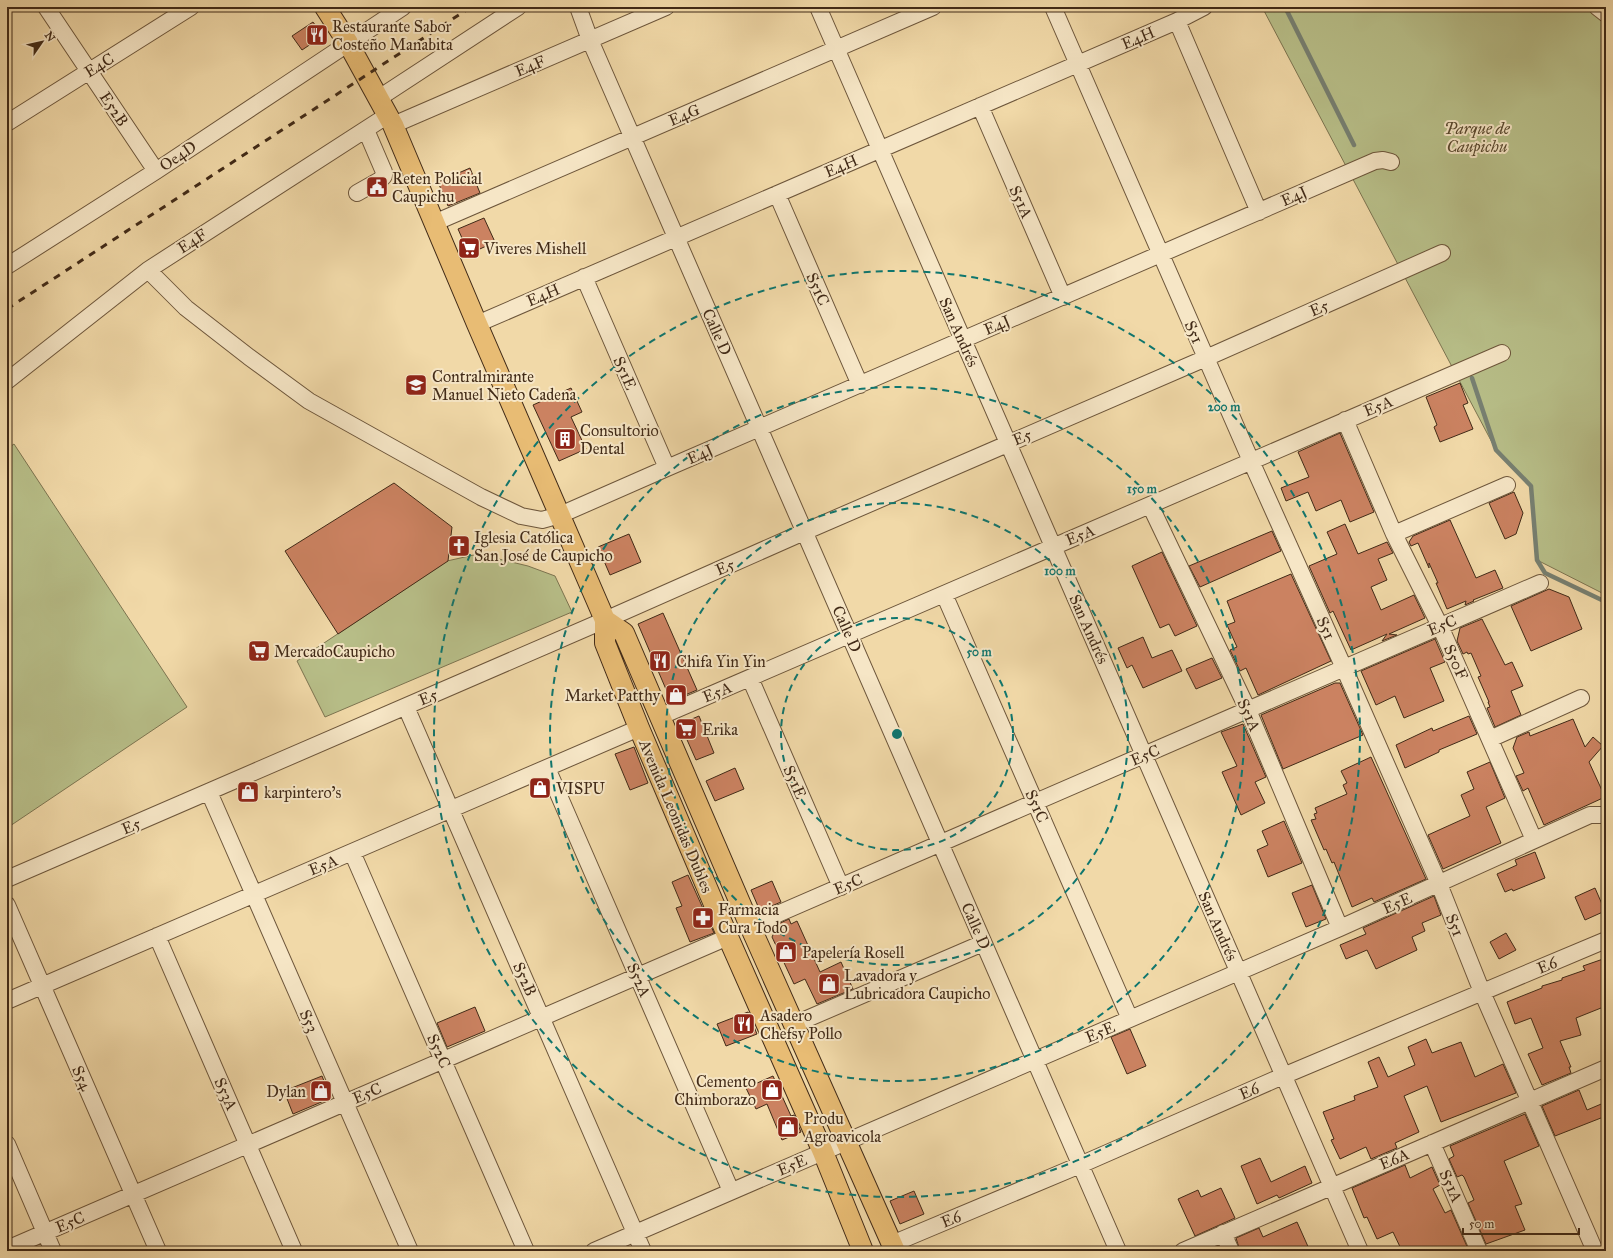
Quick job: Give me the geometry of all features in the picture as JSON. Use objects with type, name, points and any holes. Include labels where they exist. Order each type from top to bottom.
[{"type":"main road","name":"Avenida Leonidas Dubles","points":[[325,7],[348,43],[387,113],[605,620],[605,643],[639,728],[728,937],[823,1152],[863,1251]]},
{"type":"main road","name":"Avenida Leonidas Dubles","points":[[605,620],[624,633],[750,926],[894,1248]]},
{"type":"street","name":"E52B","points":[[46,7],[156,171]]},
{"type":"street","name":"E4C","points":[[7,123],[191,7]]},
{"type":"street","name":"Oe4D","points":[[7,266],[156,171],[402,7]]},
{"type":"street","points":[[387,113],[518,7]]},
{"type":"street","name":"Calle D","points":[[578,7],[590,40],[632,137],[1118,1251]]},
{"type":"street","name":"E4F","points":[[7,381],[148,270],[366,130],[387,113],[590,40],[666,7]]},
{"type":"street","name":"San Andrés","points":[[818,7],[1360,1251]]},
{"type":"street","name":"E4G","points":[[434,223],[933,7]]},
{"type":"street","name":"S51","points":[[1053,7],[1250,461],[1344,668],[1439,884],[1482,992],[1595,1251]]},
{"type":"street","name":"E4H","points":[[477,324],[1177,21],[1204,7]]},
{"type":"street","points":[[1597,7],[1606,14]]},
{"type":"street","points":[[1177,21],[1259,212]]},
{"type":"street","name":"S51A","points":[[980,106],[1063,297]]},
{"type":"street","points":[[357,193],[380,180],[384,176],[384,172],[366,130]]},
{"type":"street","name":"E4J","points":[[148,270],[186,308],[309,401],[481,497],[521,516],[542,520],[560,514],[860,385],[1375,161],[1383,160],[1391,162]]},
{"type":"street","name":"S51C","points":[[777,194],[860,385]]},
{"type":"street","name":"E5","points":[[7,879],[406,707],[804,532],[1206,358],[1442,253]]},
{"type":"street","name":"S51E","points":[[584,278],[667,468]]},
{"type":"street","name":"E5A","points":[[659,717],[1502,353]]},
{"type":"street","name":"S50F","points":[[1345,420],[1394,534],[1440,626],[1534,840]]},
{"type":"street","points":[[1394,534],[1507,485]]},
{"type":"street","name":"S51A","points":[[1150,505],[1248,710],[1340,928]]},
{"type":"street","name":"E5C","points":[[750,926],[1540,583]]},
{"type":"street","name":"S51C","points":[[944,594],[1130,1019]]},
{"type":"street","name":"S51E","points":[[750,678],[841,887]]},
{"type":"street","points":[[1490,739],[1582,698]]},
{"type":"street","name":"S52B","points":[[406,707],[643,1251]]},
{"type":"street","name":"E5A","points":[[7,1001],[639,728]]},
{"type":"street","name":"S52A","points":[[547,768],[731,1192]]},
{"type":"street","name":"S53","points":[[209,792],[410,1251]]},
{"type":"street","name":"E5E","points":[[594,1251],[1340,928],[1590,815],[1606,815]]},
{"type":"street","name":"S52C","points":[[352,852],[526,1251]]},
{"type":"street","name":"S54","points":[[7,904],[158,1251]]},
{"type":"street","name":"S53A","points":[[157,936],[294,1251]]},
{"type":"street","name":"E5C","points":[[7,1249],[728,937]]},
{"type":"street","name":"E6","points":[[894,1248],[1283,1076],[1606,940]]},
{"type":"street","points":[[795,1024],[983,943]]},
{"type":"street","name":"E6A","points":[[1183,1251],[1606,1068]]},
{"type":"street","name":"S51A","points":[[1432,1143],[1479,1251]]},
{"type":"street","points":[[7,1144],[53,1251]]},
{"type":"street","points":[[1223,1233],[1231,1251]]},
{"type":"green space","name":"Parque de Caupichu","points":[[1262,7],[1606,7],[1606,595],[1537,560],[1531,486],[1496,450]]},
{"type":"green space","points":[[14,444],[187,707],[7,828],[7,449]]},
{"type":"green space","points":[[478,554],[528,566],[555,576],[572,612],[325,717],[297,661],[447,561]]},
{"type":"building","points":[[313,22],[323,36],[302,50],[292,36]]},
{"type":"building","points":[[470,168],[480,193],[448,206],[438,182]]},
{"type":"building","points":[[484,218],[495,242],[469,254],[458,229]]},
{"type":"building","points":[[1460,383],[1468,403],[1463,405],[1473,429],[1440,442],[1434,427],[1437,425],[1426,397]]},
{"type":"building","points":[[571,388],[582,412],[571,417],[586,449],[559,461],[533,405]]},
{"type":"building","points":[[1340,433],[1374,512],[1350,522],[1341,500],[1316,511],[1308,492],[1286,501],[1281,488],[1309,477],[1298,452]]},
{"type":"building","points":[[394,483],[452,527],[448,561],[338,634],[285,551]]},
{"type":"building","points":[[1514,492],[1523,513],[1516,534],[1505,539],[1489,503]]},
{"type":"building","points":[[1450,520],[1476,578],[1495,570],[1503,588],[1473,600],[1474,601],[1465,605],[1466,601],[1447,609],[1436,583],[1438,583],[1429,563],[1429,568],[1418,543],[1411,546],[1409,542],[1413,536]]},
{"type":"building","points":[[1345,524],[1358,554],[1387,542],[1393,553],[1378,559],[1387,580],[1371,587],[1381,610],[1414,595],[1425,618],[1389,634],[1397,635],[1382,641],[1387,634],[1351,650],[1333,611],[1330,613],[1309,566],[1337,554],[1327,532]]},
{"type":"building","points":[[1272,531],[1281,551],[1200,587],[1189,566]]},
{"type":"building","points":[[629,534],[641,562],[610,575],[598,547]]},
{"type":"building","points":[[1162,552],[1197,626],[1175,636],[1169,624],[1160,628],[1132,566]]},
{"type":"building","points":[[1291,574],[1331,661],[1258,695],[1246,668],[1240,671],[1230,650],[1237,647],[1227,625],[1235,622],[1227,601]]},
{"type":"building","points":[[1549,589],[1569,597],[1582,629],[1531,651],[1511,606]]},
{"type":"building","points":[[663,613],[697,690],[671,701],[638,624]]},
{"type":"building","points":[[1482,619],[1505,665],[1512,662],[1523,686],[1511,691],[1521,715],[1495,727],[1487,708],[1490,707],[1489,702],[1478,677],[1481,676],[1471,653],[1468,654],[1467,652],[1463,654],[1457,641],[1460,628]]},
{"type":"building","points":[[1143,637],[1152,658],[1172,650],[1182,671],[1143,688],[1132,665],[1127,668],[1118,648]]},
{"type":"building","points":[[1435,639],[1445,662],[1430,668],[1444,701],[1404,718],[1395,696],[1376,705],[1361,671]]},
{"type":"building","points":[[1212,658],[1222,678],[1196,689],[1186,669]]},
{"type":"building","points":[[1335,683],[1340,683],[1363,735],[1283,769],[1261,715]]},
{"type":"building","points":[[699,716],[714,753],[696,760],[680,724]]},
{"type":"building","points":[[1469,716],[1477,734],[1439,750],[1439,752],[1405,768],[1396,745],[1432,728],[1433,731]]},
{"type":"building","points":[[1573,719],[1585,747],[1593,737],[1603,746],[1589,762],[1605,797],[1544,825],[1528,788],[1523,791],[1516,776],[1524,773],[1513,748],[1517,737],[1529,732],[1530,736]]},
{"type":"building","points":[[1243,724],[1266,777],[1255,782],[1265,803],[1241,815],[1222,772],[1237,766],[1221,732]]},
{"type":"building","points":[[634,747],[648,783],[630,790],[615,754]]},
{"type":"building","points":[[1371,757],[1426,879],[1374,902],[1372,898],[1352,907],[1334,862],[1332,863],[1326,849],[1324,850],[1311,820],[1316,819],[1314,814],[1317,813],[1315,808],[1347,794],[1343,785],[1347,783],[1341,771]]},
{"type":"building","points":[[1490,762],[1505,798],[1486,807],[1501,843],[1443,869],[1428,835],[1470,816],[1461,795],[1474,789],[1467,772]]},
{"type":"building","points":[[735,768],[744,789],[715,801],[706,781]]},
{"type":"building","points":[[1284,821],[1302,863],[1268,877],[1257,850],[1268,845],[1262,831]]},
{"type":"building","points":[[1535,852],[1545,878],[1513,891],[1512,889],[1505,892],[1497,874],[1517,865],[1515,860]]},
{"type":"building","points":[[688,875],[714,933],[690,942],[676,908],[682,906],[672,882]]},
{"type":"building","points":[[772,881],[781,902],[760,911],[751,890]]},
{"type":"building","points":[[1312,885],[1326,919],[1306,927],[1292,893]]},
{"type":"building","points":[[1595,888],[1605,911],[1585,920],[1575,897]]},
{"type":"building","points":[[1434,896],[1441,915],[1422,923],[1425,931],[1412,937],[1417,950],[1376,969],[1367,950],[1346,959],[1340,945],[1366,934],[1363,928]]},
{"type":"building","points":[[789,919],[791,924],[797,921],[820,972],[841,962],[853,989],[817,1004],[805,979],[794,984],[772,937],[778,924]]},
{"type":"building","points":[[1506,933],[1516,950],[1499,959],[1490,942]]},
{"type":"building","points":[[1606,958],[1606,1006],[1576,1018],[1581,1035],[1560,1041],[1571,1067],[1569,1067],[1571,1073],[1542,1085],[1528,1054],[1543,1048],[1531,1018],[1515,1024],[1507,1002],[1542,988],[1542,986],[1562,980],[1562,978],[1585,970],[1583,966]]},
{"type":"building","points":[[475,1007],[485,1031],[447,1047],[437,1023]]},
{"type":"building","points":[[748,1012],[757,1034],[726,1046],[717,1024]]},
{"type":"building","points":[[1130,1029],[1146,1066],[1127,1074],[1111,1037]]},
{"type":"building","points":[[1426,1039],[1432,1053],[1461,1042],[1475,1077],[1503,1064],[1516,1093],[1441,1122],[1427,1086],[1404,1096],[1419,1132],[1395,1143],[1397,1148],[1371,1159],[1366,1147],[1340,1159],[1331,1140],[1334,1139],[1323,1112],[1355,1100],[1354,1096],[1378,1087],[1368,1062],[1379,1057],[1388,1077],[1415,1065],[1408,1047]]},
{"type":"building","points":[[322,1076],[331,1098],[293,1114],[284,1091]]},
{"type":"building","points":[[773,1076],[791,1116],[794,1115],[801,1132],[782,1140],[767,1104],[756,1109],[746,1088]]},
{"type":"building","points":[[1579,1090],[1587,1110],[1606,1102],[1606,1116],[1555,1136],[1542,1106]]},
{"type":"building","points":[[1525,1114],[1539,1146],[1504,1161],[1522,1204],[1515,1206],[1525,1230],[1486,1244],[1468,1203],[1474,1200],[1464,1177],[1462,1175],[1457,1177],[1449,1159],[1454,1156],[1450,1146]]},
{"type":"building","points":[[1260,1158],[1271,1182],[1305,1166],[1312,1183],[1279,1198],[1277,1195],[1257,1204],[1241,1166]]},
{"type":"building","points":[[1405,1165],[1410,1178],[1432,1167],[1440,1185],[1433,1189],[1445,1213],[1451,1210],[1469,1251],[1402,1251],[1393,1232],[1377,1239],[1367,1217],[1364,1218],[1352,1188]]},
{"type":"building","points":[[1221,1188],[1235,1218],[1195,1236],[1178,1199],[1198,1190],[1201,1197]]},
{"type":"building","points":[[914,1191],[924,1214],[900,1224],[890,1201]]},
{"type":"building","points":[[1297,1222],[1310,1251],[1240,1251],[1236,1238],[1259,1228],[1263,1237]]},
{"type":"waterway","points":[[1285,7],[1354,145]]},
{"type":"waterway","points":[[1472,378],[1496,450],[1531,486],[1537,560],[1545,573],[1606,602]]},
{"type":"railway","points":[[7,309],[471,7]]},
{"type":"place","name":"Restaurante Sabor Costeño Manabita","points":[[317,35]]},
{"type":"place","name":"Reten Policial Caupichu","points":[[377,187]]},
{"type":"place","name":"Viveres Mishell","points":[[469,248]]},
{"type":"place","name":"Contralmirante Manuel Nieto Cadena","points":[[416,385]]},
{"type":"place","name":"Consultorio Dental","points":[[565,439]]},
{"type":"place","name":"Iglesia Católica San José de Caupicho","points":[[459,546]]},
{"type":"place","name":"MercadoCaupicho","points":[[259,651]]},
{"type":"place","name":"Chifa Yin Yin","points":[[660,661]]},
{"type":"place","name":"Market Patthy","points":[[676,695]]},
{"type":"place","name":"Erika","points":[[686,729]]},
{"type":"place","name":"VISPU","points":[[540,788]]},
{"type":"place","name":"karpintero's","points":[[248,792]]},
{"type":"place","name":"Farmacia Cura Todo","points":[[703,918]]},
{"type":"place","name":"Papelería Rosell","points":[[786,952]]},
{"type":"place","name":"Lavadora y Lubricadora Caupicho","points":[[829,984]]},
{"type":"place","name":"Asadero Chefsy Pollo","points":[[744,1024]]},
{"type":"place","name":"Cemento Chimborazo","points":[[772,1090]]},
{"type":"place","name":"Dylan","points":[[321,1091]]},
{"type":"place","name":"Produ Agroavicola","points":[[788,1127]]}]
